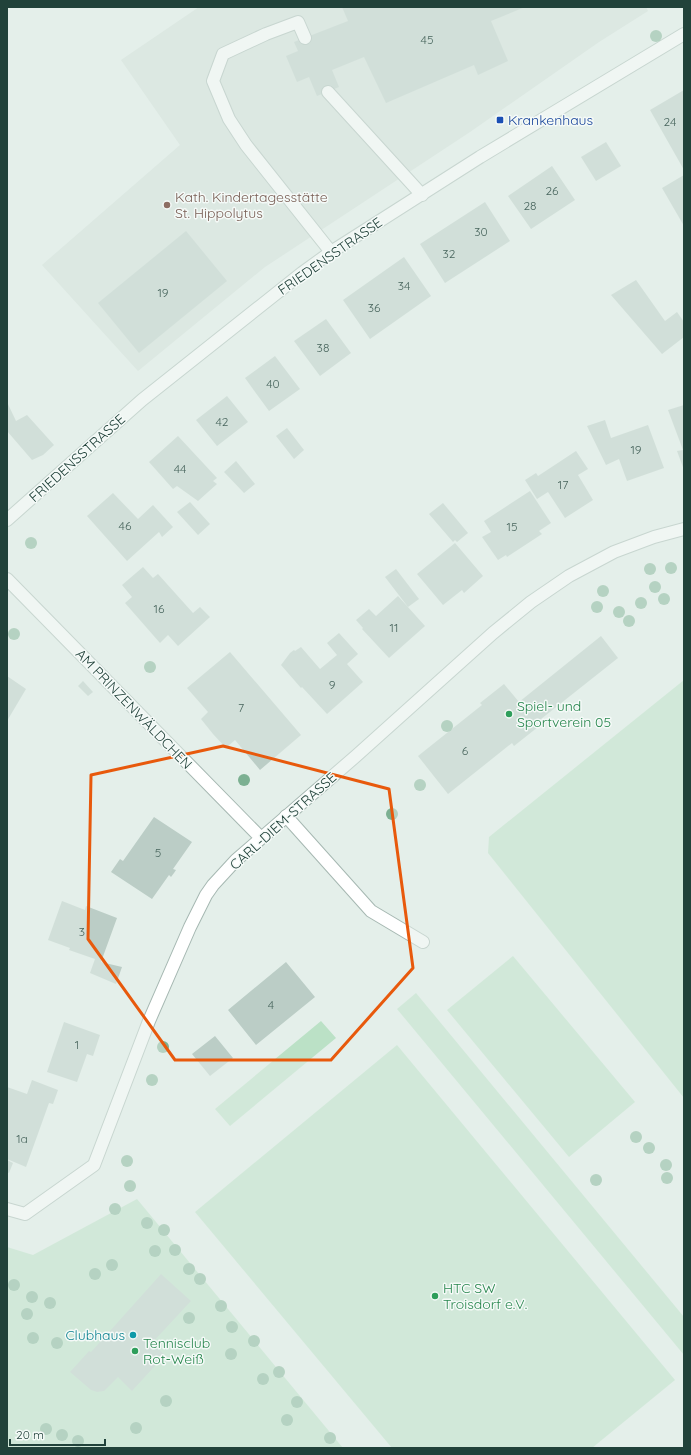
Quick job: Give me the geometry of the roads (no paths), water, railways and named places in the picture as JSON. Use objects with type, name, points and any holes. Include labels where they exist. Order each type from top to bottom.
[{"type":"street","points":[[305,38],[298,22],[266,34],[223,54],[213,81],[230,118],[246,145],[332,252]]},
{"type":"street","name":"FRIEDENSSTRASSE","points":[[7,520],[142,400],[302,273],[332,252],[480,157],[684,34]]},
{"type":"street","points":[[328,92],[422,195]]},
{"type":"street","name":"CARL-DIEM-STRASSE","points":[[7,1208],[25,1214],[94,1165],[149,1021],[175,960],[200,908],[213,885],[236,860],[396,721],[493,633],[531,602],[569,576],[614,552],[654,537],[684,529]]},
{"type":"street","name":"AM PRINZENWÄLDCHEN","points":[[7,579],[261,838]]},
{"type":"street","points":[[286,816],[371,911],[423,942]]},
{"type":"place","name":"Krankenhaus","points":[[500,120]]},
{"type":"place","name":"Kath. Kindertagesstätte St. Hippolytus","points":[[167,205]]},
{"type":"place","name":"Spiel- und Sportverein 05","points":[[509,714]]},
{"type":"place","name":"HTC SW Troisdorf e.V.","points":[[435,1296]]},
{"type":"place","name":"Clubhaus","points":[[133,1335]]},
{"type":"place","name":"Tennisclub Rot-Weiß","points":[[135,1351]]}]
